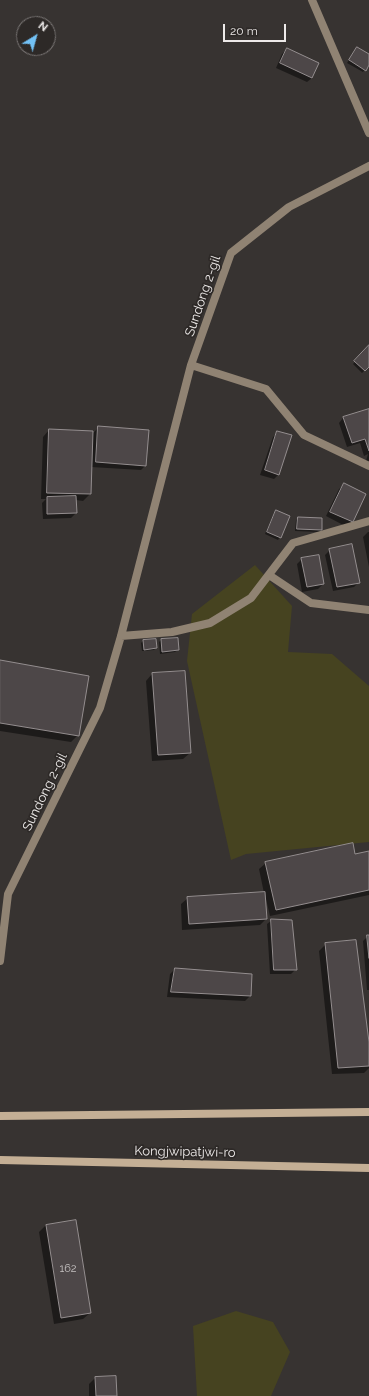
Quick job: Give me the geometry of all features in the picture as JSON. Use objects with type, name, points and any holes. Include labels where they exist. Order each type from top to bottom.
[{"type":"main road","points":[[0,1116],[369,1112]]},
{"type":"main road","name":"Kongjwipatjwi-ro","points":[[0,1160],[369,1168]]},
{"type":"street","points":[[312,0],[369,133]]},
{"type":"street","name":"Sundong 2-gil","points":[[0,961],[8,894],[100,708],[121,636],[191,365],[231,253],[290,207],[369,166]]},
{"type":"street","points":[[191,365],[266,389],[304,435],[369,466]]},
{"type":"street","points":[[121,636],[172,632],[210,623],[251,598],[293,543],[369,521]]},
{"type":"street","points":[[269,575],[311,603],[369,610]]},
{"type":"shaded area","points":[[255,565],[292,606],[288,652],[332,654],[369,686],[369,842],[246,854],[231,860],[187,661],[192,614]]},
{"type":"shaded area","points":[[236,1311],[273,1322],[290,1352],[271,1396],[197,1396],[193,1326]]},
{"type":"building","points":[[357,47],[369,54],[369,65],[366,71],[349,60]]},
{"type":"building","points":[[287,48],[319,63],[312,78],[280,63]]},
{"type":"building","points":[[369,345],[369,367],[365,371],[354,361]]},
{"type":"building","points":[[369,409],[369,451],[365,439],[352,443],[343,417]]},
{"type":"building","points":[[98,426],[149,430],[146,466],[96,462]]},
{"type":"building","points":[[49,429],[93,431],[91,494],[47,493]]},
{"type":"building","points":[[277,431],[292,435],[279,475],[265,470]]},
{"type":"building","points":[[344,483],[366,494],[353,522],[330,512]]},
{"type":"building","points":[[76,496],[77,513],[47,514],[47,497]]},
{"type":"building","points":[[276,510],[290,516],[281,538],[267,532]]},
{"type":"building","points":[[298,517],[322,518],[322,530],[297,529]]},
{"type":"building","points":[[352,544],[360,583],[337,587],[329,549]]},
{"type":"building","points":[[319,555],[324,584],[307,587],[301,558]]},
{"type":"building","points":[[178,638],[179,650],[162,652],[161,639]]},
{"type":"building","points":[[156,639],[157,648],[144,650],[143,640]]},
{"type":"building","points":[[0,660],[89,676],[79,736],[0,723]]},
{"type":"building","points":[[185,671],[191,753],[158,755],[152,673]]},
{"type":"building","points":[[353,843],[355,854],[369,851],[369,890],[276,910],[265,862]]},
{"type":"building","points":[[265,892],[267,919],[189,924],[187,897]]},
{"type":"building","points":[[271,919],[292,920],[297,970],[274,970]]},
{"type":"building","points":[[367,935],[369,935],[369,958]]},
{"type":"building","points":[[356,940],[369,1042],[369,1066],[338,1068],[325,943]]},
{"type":"building","points":[[175,968],[252,974],[251,996],[171,992]]},
{"type":"building","points":[[76,1220],[91,1313],[61,1318],[46,1225]]},
{"type":"building","points":[[116,1376],[117,1396],[96,1396],[95,1377]]}]
